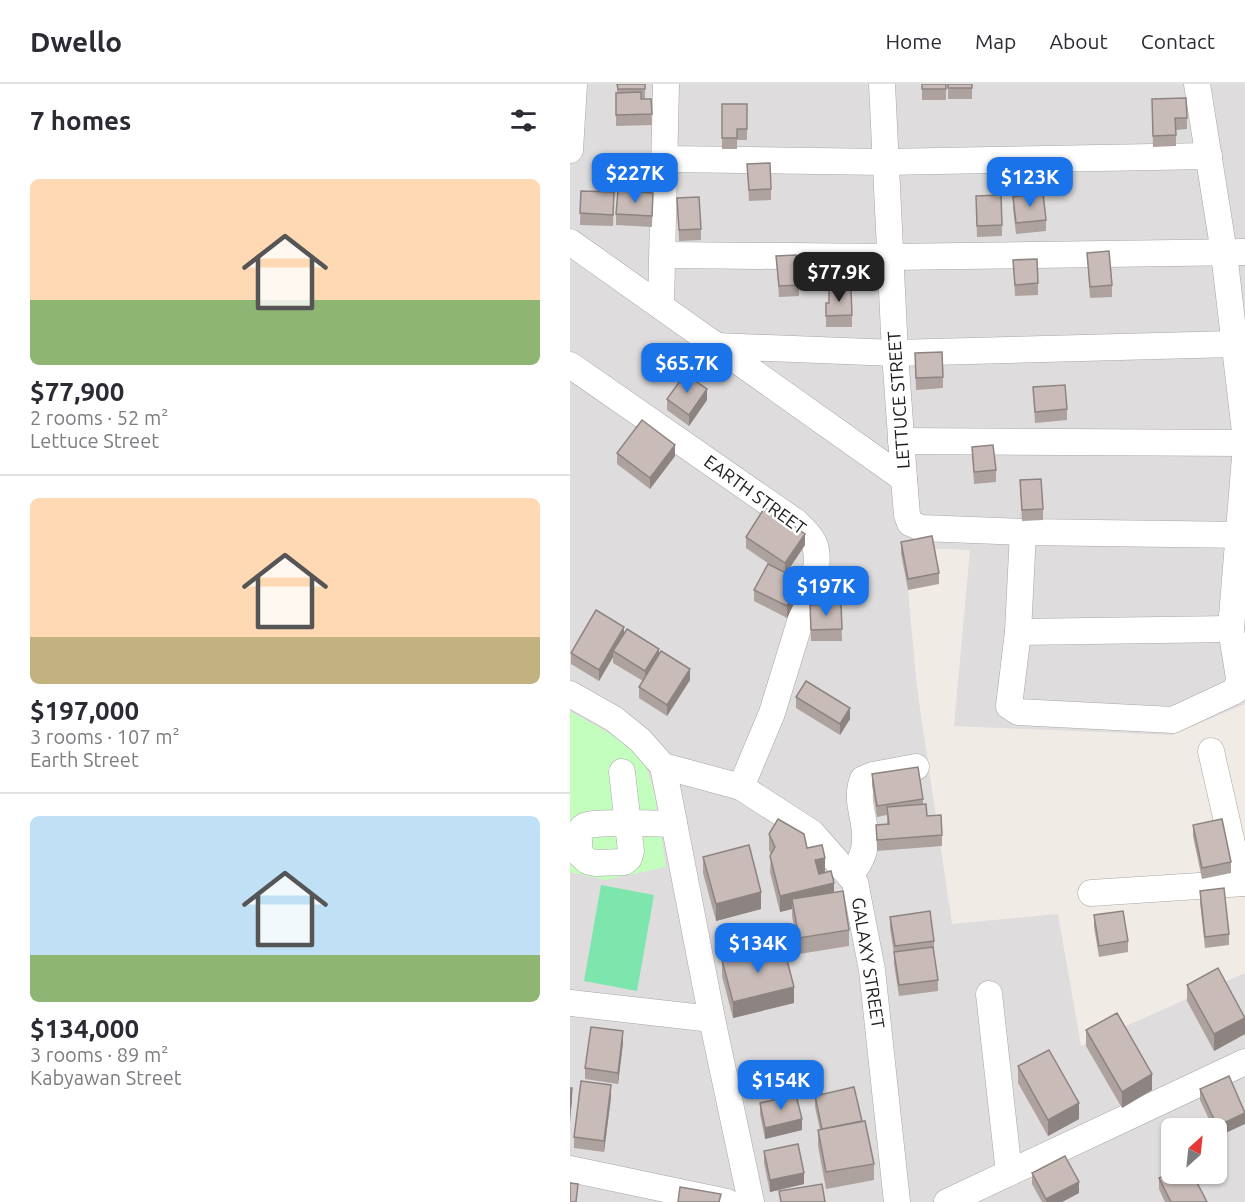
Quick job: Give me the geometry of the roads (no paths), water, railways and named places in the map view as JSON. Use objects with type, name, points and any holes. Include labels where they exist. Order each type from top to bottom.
[{"type":"street","points":[[570,150],[574,84]]},
{"type":"street","points":[[661,306],[666,84]]},
{"type":"street","name":"LETTUCE STREET","points":[[882,84],[895,353],[904,479],[910,523],[921,528],[1023,532]]},
{"type":"street","points":[[1197,84],[1209,156],[1234,252],[1233,344],[1245,432]]},
{"type":"street","points":[[663,159],[885,162],[1209,156]]},
{"type":"street","points":[[570,242],[904,479]]},
{"type":"street","points":[[663,255],[890,257],[1234,252]]},
{"type":"street","points":[[715,346],[895,353],[1233,344]]},
{"type":"street","name":"EARTH STREET","points":[[570,364],[796,522],[816,544],[818,556],[816,570],[772,713],[741,787]]},
{"type":"street","points":[[901,441],[1245,443]]},
{"type":"street","points":[[1241,535],[1023,532],[1018,632],[1010,708],[1018,712],[1173,720],[1237,688],[1239,678],[1231,629],[1241,535],[1245,457]]},
{"type":"street","points":[[1018,632],[1231,629]]},
{"type":"street","points":[[570,694],[614,719],[640,740],[663,766],[712,1019],[751,1202]]},
{"type":"street","points":[[1091,893],[1243,883],[1211,752]]},
{"type":"street","name":"GALAXY STREET","points":[[663,766],[741,787],[812,833],[855,882],[872,970],[897,1202]]},
{"type":"street","points":[[850,876],[862,857],[866,840],[859,789],[863,779],[916,767]]},
{"type":"street","points":[[622,772],[627,823],[674,824]]},
{"type":"street","points":[[989,994],[1010,1173]]},
{"type":"street","points":[[570,1003],[712,1019]]},
{"type":"street","points":[[947,1202],[1245,1062]]},
{"type":"street","points":[[570,1169],[727,1202]]}]
